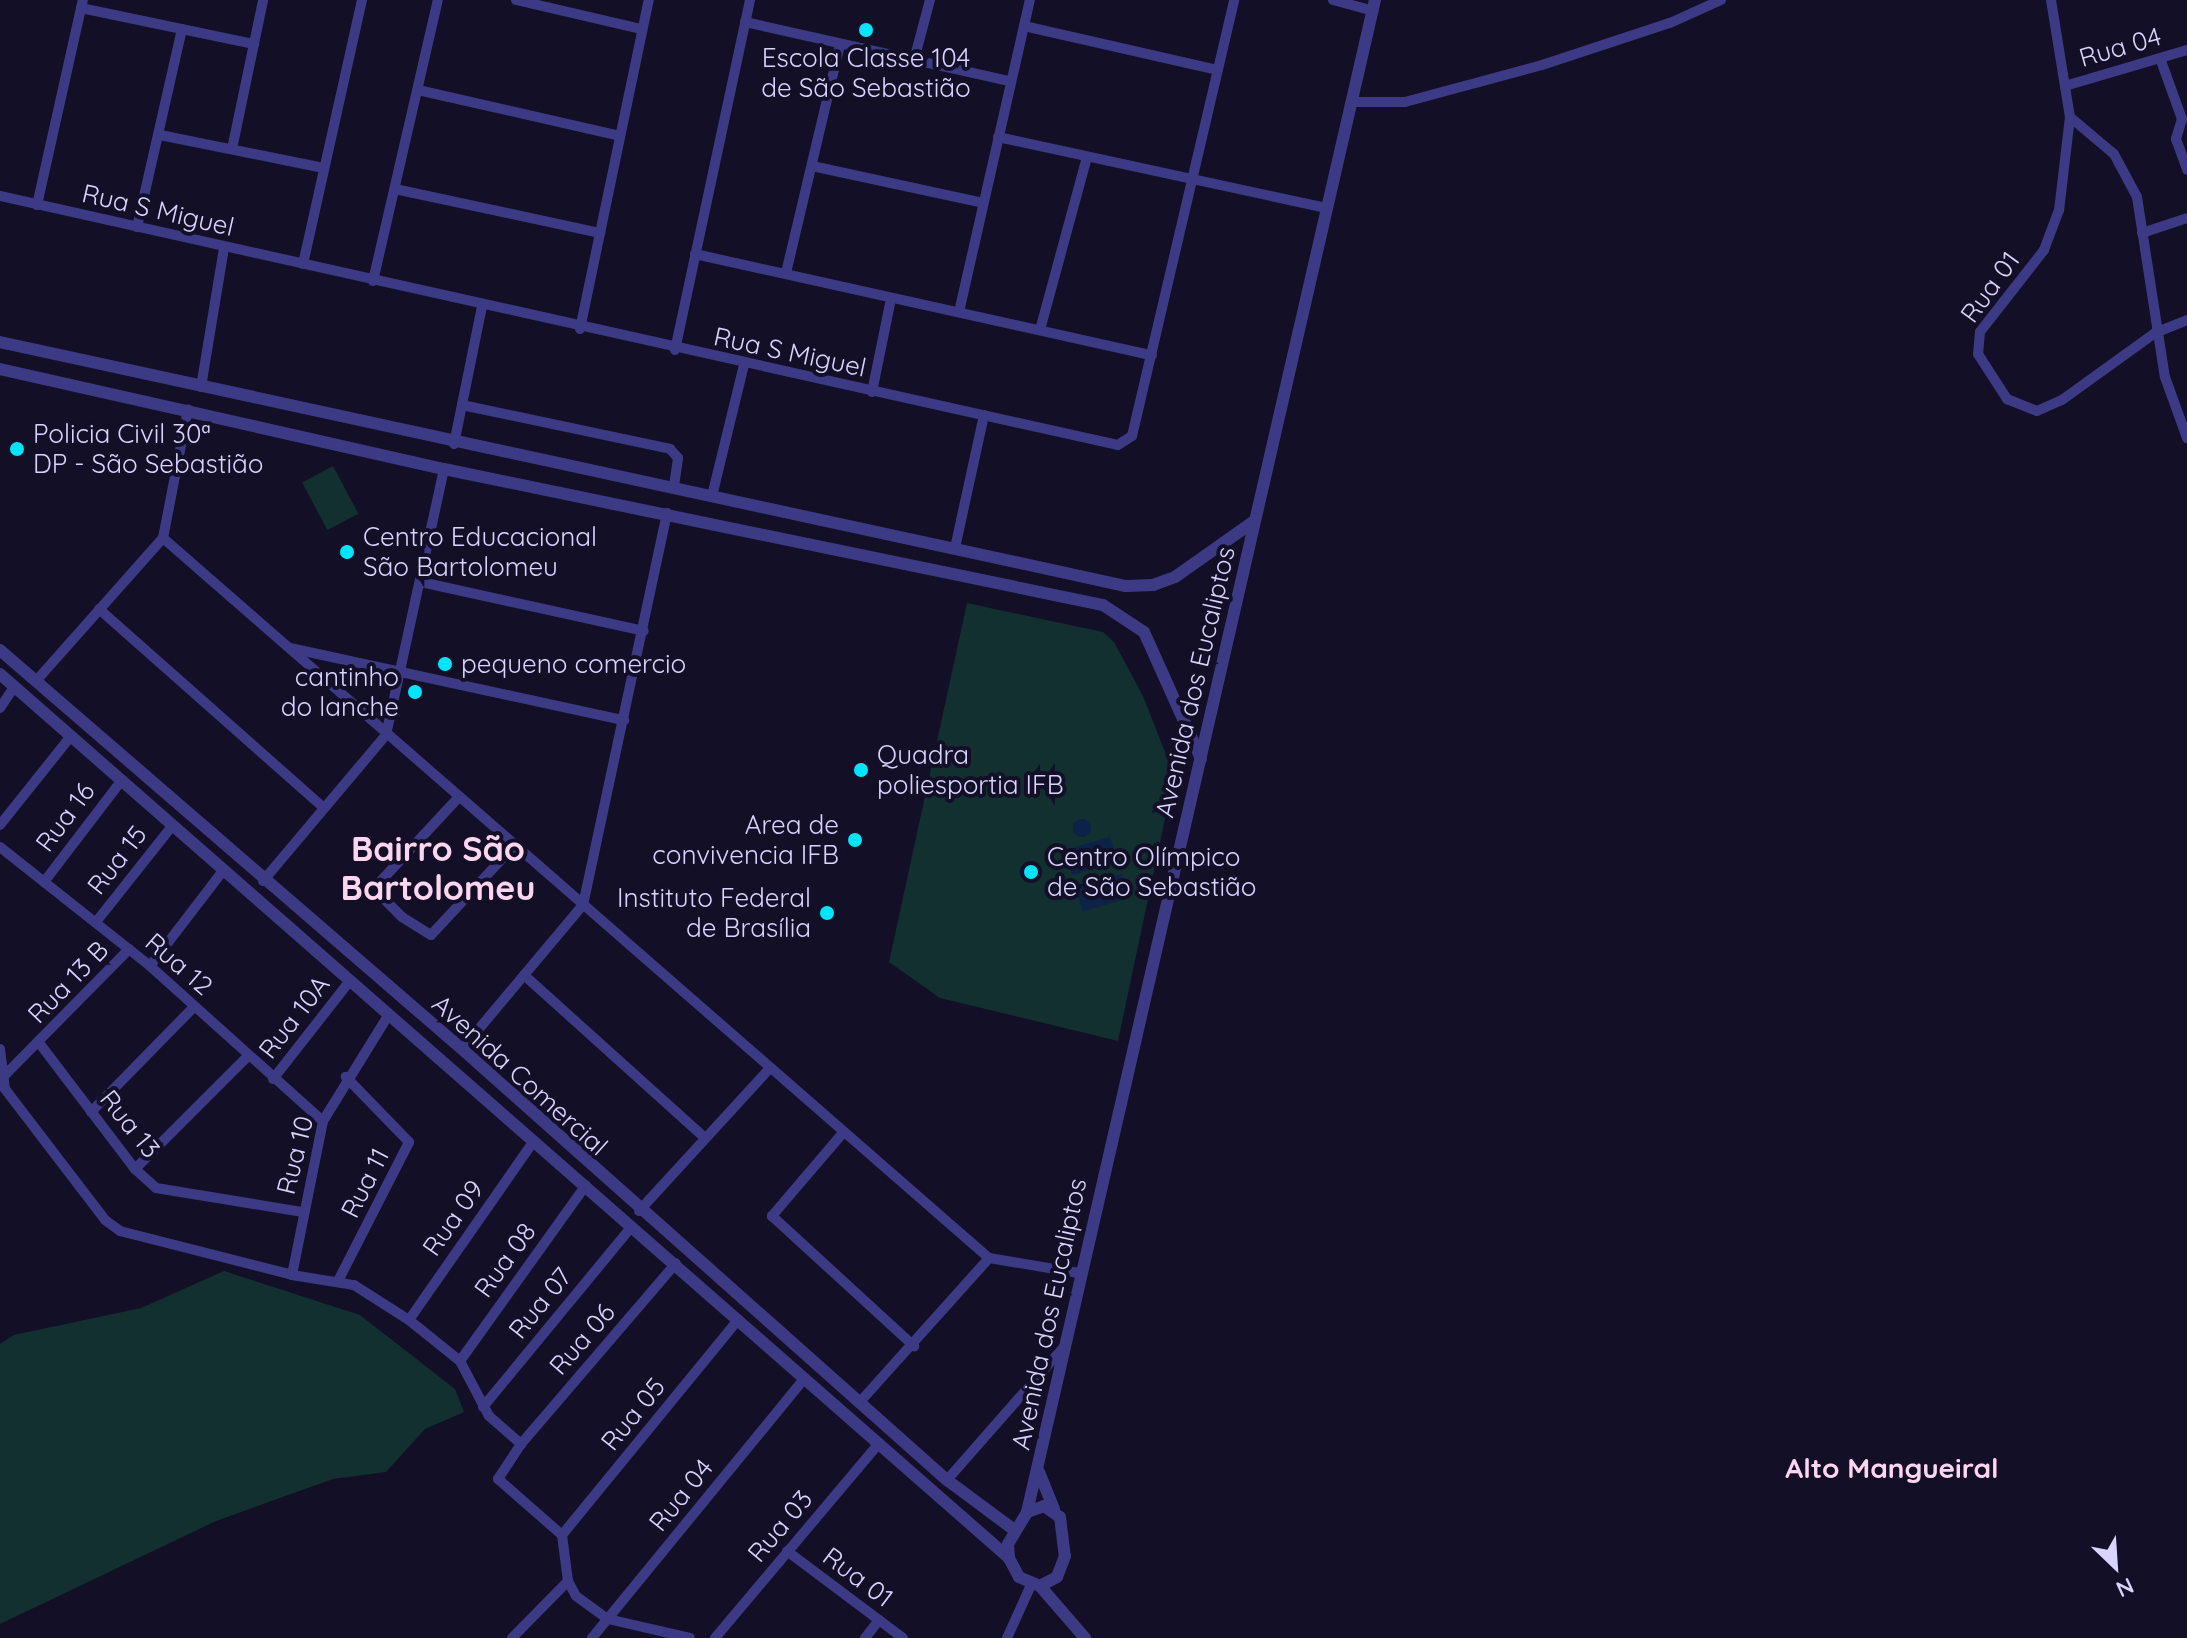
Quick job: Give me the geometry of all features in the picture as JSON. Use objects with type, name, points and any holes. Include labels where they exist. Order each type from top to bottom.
[{"type":"street","points":[[232,149],[263,0]]},
{"type":"street","points":[[303,264],[362,0]]},
{"type":"street","points":[[373,281],[438,0]]},
{"type":"street","points":[[516,0],[642,29]]},
{"type":"street","points":[[580,329],[649,0]]},
{"type":"street","points":[[675,350],[750,0]]},
{"type":"street","points":[[914,60],[930,0]]},
{"type":"street","points":[[959,312],[1030,0]]},
{"type":"street","name":"Rua S Miguel","points":[[0,196],[580,329],[1118,445],[1132,436],[1234,0]]},
{"type":"street","points":[[1333,0],[1374,5]]},
{"type":"street","points":[[2051,0],[2070,117],[2123,166],[2137,197],[2155,333],[2165,377],[2187,438]]},
{"type":"street","points":[[1353,102],[1405,102],[1527,69],[1670,23],[1718,1]]},
{"type":"street","points":[[37,205],[82,4],[254,44]]},
{"type":"street","name":"Avenida dos Eucaliptos","points":[[1027,1512],[1079,1273],[1374,5]]},
{"type":"street","points":[[745,22],[1010,81]]},
{"type":"street","points":[[1024,26],[1217,70]]},
{"type":"street","points":[[137,227],[182,29]]},
{"type":"street","points":[[786,273],[840,44]]},
{"type":"street","name":"Rua 04","points":[[2065,86],[2187,50]]},
{"type":"street","points":[[2160,58],[2184,118],[2176,139],[2187,170]]},
{"type":"street","points":[[418,90],[620,136]]},
{"type":"street","name":"Rua 01","points":[[2070,117],[2059,210],[2044,250],[1980,332],[1978,354],[2007,399],[2037,411],[2062,400],[2155,333]]},
{"type":"street","points":[[160,135],[324,168]]},
{"type":"street","points":[[998,137],[1326,208]]},
{"type":"street","points":[[1040,330],[1087,157]]},
{"type":"street","points":[[812,166],[983,203]]},
{"type":"street","points":[[395,189],[600,233]]},
{"type":"street","points":[[2142,233],[2187,218]]},
{"type":"street","points":[[201,387],[224,248]]},
{"type":"street","points":[[695,254],[1152,355]]},
{"type":"street","points":[[872,392],[891,299]]},
{"type":"street","points":[[454,444],[482,306]]},
{"type":"street","points":[[2155,333],[2187,320]]},
{"type":"street","points":[[0,342],[454,444],[690,491],[1126,586],[1153,585],[1175,577],[1253,522]]},
{"type":"street","points":[[41,379],[47,352]]},
{"type":"street","points":[[712,496],[744,365]]},
{"type":"street","points":[[0,369],[444,469],[1103,605],[1144,632],[1201,759]]},
{"type":"street","points":[[462,405],[670,449],[678,458],[674,488]]},
{"type":"street","points":[[36,681],[163,538],[188,409]]},
{"type":"street","points":[[955,548],[984,415]]},
{"type":"street","points":[[263,881],[386,735],[444,469]]},
{"type":"street","points":[[685,517],[690,491]]},
{"type":"street","points":[[462,1049],[583,905],[667,513]]},
{"type":"street","points":[[163,538],[768,1070],[989,1258],[1079,1273]]},
{"type":"street","points":[[1057,594],[1062,572]]},
{"type":"street","points":[[421,582],[644,631]]},
{"type":"street","points":[[99,609],[323,807]]},
{"type":"street","points":[[286,647],[624,720]]},
{"type":"street","name":"Avenida Comercial","points":[[0,650],[263,881],[462,1049],[639,1211],[947,1480],[1013,1529]]},
{"type":"street","name":"Avenida Comercial","points":[[0,674],[272,915],[676,1263],[737,1321],[1009,1558]]},
{"type":"street","points":[[0,708],[14,687]]},
{"type":"street","points":[[0,825],[71,736]]},
{"type":"street","name":"Rua 16","points":[[44,882],[122,780]]},
{"type":"street","points":[[458,798],[381,881],[383,898],[402,917],[431,935],[514,846]]},
{"type":"street","name":"Rua 15","points":[[96,922],[173,825]]},
{"type":"street","points":[[199,848],[210,834]]},
{"type":"street","name":"Rua 12","points":[[0,847],[150,966],[323,1121]]},
{"type":"street","points":[[150,966],[223,871]]},
{"type":"street","points":[[272,915],[285,900]]},
{"type":"street","name":"Rua 13 B","points":[[2,1078],[40,1044],[129,949]]},
{"type":"street","points":[[524,975],[705,1138]]},
{"type":"street","name":"Rua 10A","points":[[273,1079],[349,982]]},
{"type":"street","points":[[91,1112],[194,1007]]},
{"type":"street","name":"Rua 10","points":[[292,1275],[323,1121],[346,1077],[389,1014]]},
{"type":"street","name":"Rua 13","points":[[40,1044],[135,1169],[156,1188],[303,1212]]},
{"type":"street","points":[[0,1049],[2,1078],[22,1114],[105,1220],[120,1231],[292,1275],[354,1285],[409,1320],[460,1361],[483,1407],[521,1444]]},
{"type":"street","points":[[135,1169],[248,1056]]},
{"type":"street","points":[[639,1211],[768,1070]]},
{"type":"street","name":"Rua 11","points":[[338,1281],[409,1142],[346,1077]]},
{"type":"street","points":[[842,1134],[772,1216],[914,1346]]},
{"type":"street","name":"Rua 09","points":[[409,1320],[534,1141]]},
{"type":"street","name":"Rua 08","points":[[460,1361],[586,1185]]},
{"type":"street","points":[[604,1202],[614,1188]]},
{"type":"street","name":"Rua 07","points":[[483,1407],[632,1226]]},
{"type":"street","points":[[653,1244],[663,1232]]},
{"type":"street","points":[[859,1403],[914,1346],[989,1258]]},
{"type":"street","name":"Rua 06","points":[[562,1535],[498,1479],[521,1444],[676,1263]]},
{"type":"street","name":"Rua 05","points":[[562,1535],[737,1321]]},
{"type":"street","points":[[947,1480],[1065,1345]]},
{"type":"street","name":"Rua 04","points":[[592,1638],[804,1379]]},
{"type":"street","name":"Rua 03","points":[[715,1638],[879,1443]]},
{"type":"street","name":"Avenida dos Eucaliptos","points":[[1038,1469],[1054,1509]]},
{"type":"street","points":[[1063,1613],[1057,1577],[1065,1541],[1054,1509],[1044,1506],[1027,1512],[1013,1529],[1009,1558],[1019,1577],[1035,1586],[1085,1638]]},
{"type":"street","points":[[562,1535],[568,1581],[576,1596],[608,1619],[690,1638]]},
{"type":"street","name":"Rua 01","points":[[787,1551],[903,1638]]},
{"type":"street","points":[[1006,1636],[1035,1586],[1057,1577]]},
{"type":"street","points":[[512,1638],[568,1581]]},
{"type":"street","points":[[865,1638],[879,1620]]},
{"type":"green space","points":[[333,466],[358,514],[327,530],[302,482]]},
{"type":"green space","name":"Centro Olímpico de São Sebastião","points":[[967,603],[1103,632],[1114,642],[1143,696],[1165,752],[1173,781],[1118,1041],[940,998],[889,962]]},
{"type":"green space","points":[[224,1271],[360,1315],[455,1389],[464,1412],[425,1429],[386,1472],[333,1479],[216,1521],[0,1624],[0,1344],[14,1335],[141,1308]]},
{"type":"water","points":[[1078,819],[1086,819],[1091,828],[1089,835],[1078,837],[1073,832],[1073,824]]},
{"type":"water","points":[[1110,837],[1117,862],[1072,875],[1065,850]]},
{"type":"water","points":[[1122,874],[1129,898],[1083,911],[1076,887]]},
{"type":"place","name":"Escola Classe 104 de São Sebastião","points":[[866,30]]},
{"type":"place","name":"Policia Civil 30ª DP - São Sebastião","points":[[17,449]]},
{"type":"place","name":"Centro Educacional São Bartolomeu","points":[[347,552]]},
{"type":"place","name":"pequeno comercio","points":[[445,664]]},
{"type":"place","name":"cantinho do lanche","points":[[415,692]]},
{"type":"place","name":"Quadra poliesportia IFB","points":[[861,770]]},
{"type":"place","name":"Area de convivencia IFB","points":[[855,840]]},
{"type":"place","name":"Centro Olímpico de São Sebastião","points":[[1031,872]]},
{"type":"place","name":"Instituto Federal de Brasília","points":[[827,913]]},
{"type":"district","name":"Bairro São Bartolomeu","points":[[438,868]]},
{"type":"district","name":"Alto Mangueiral","points":[[1892,1468]]}]
